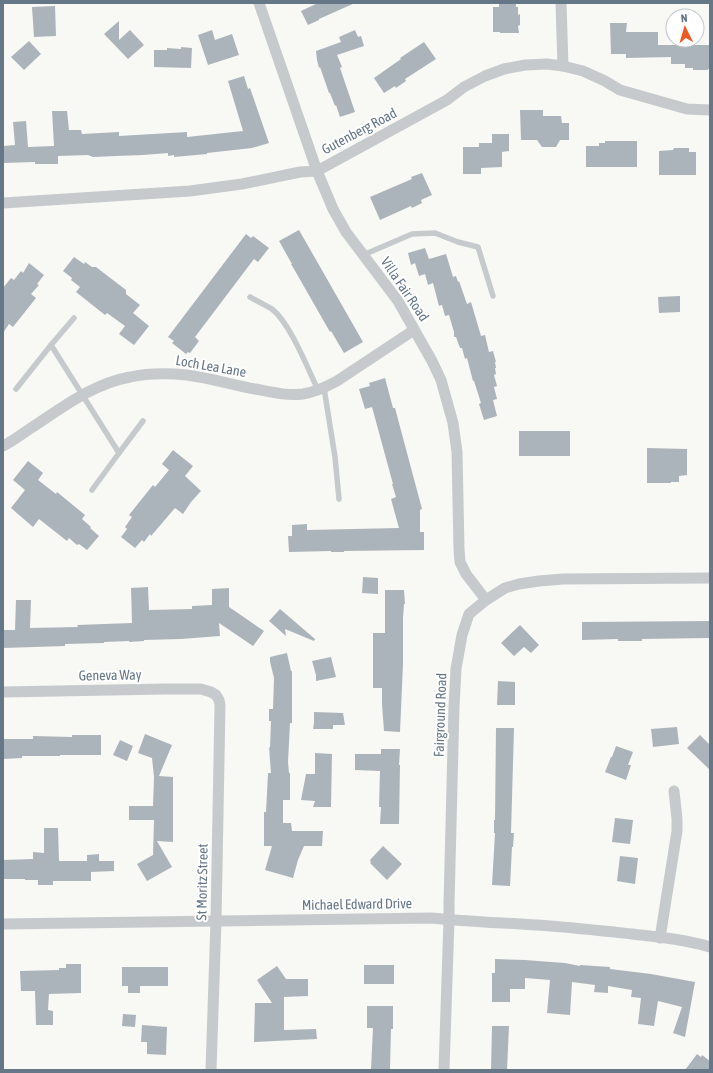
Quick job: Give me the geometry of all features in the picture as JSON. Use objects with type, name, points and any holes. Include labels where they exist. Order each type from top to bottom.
[{"type":"street","name":"Villa Fair Road","points":[[259,3],[317,170],[333,209],[362,256],[398,302],[432,361],[441,380],[453,423],[457,452],[460,562],[466,574],[486,600]]},
{"type":"street","points":[[561,3],[563,66]]},
{"type":"street","name":"Gutenberg Road","points":[[3,203],[190,191],[242,184],[317,170],[448,100],[464,88],[485,76],[504,69],[525,65],[547,64],[563,66],[583,71],[620,90],[688,109],[710,110]]},
{"type":"street","name":"Loch Lea Lane","points":[[3,446],[82,395],[114,380],[164,374],[187,375],[283,395],[303,394],[321,389],[337,381],[414,330]]},
{"type":"street","name":"Fairground Road","points":[[444,1070],[456,669],[462,636],[469,614],[486,600],[505,588],[539,581],[563,579],[710,578]]},
{"type":"street","name":"Geneva Way","points":[[3,692],[201,689],[216,695]]},
{"type":"street","name":"St Moritz Street","points":[[211,1070],[216,922],[220,705],[216,695]]},
{"type":"street","points":[[660,938],[677,831],[674,791]]},
{"type":"street","name":"Michael Edward Drive","points":[[3,924],[431,918],[550,926],[660,938],[710,947]]},
{"type":"lane","points":[[362,256],[412,234],[435,233],[458,242],[478,247],[492,296]]},
{"type":"lane","points":[[250,297],[273,310],[284,323],[321,389],[335,457],[339,500]]},
{"type":"lane","points":[[16,389],[74,318]]},
{"type":"lane","points":[[51,345],[119,453]]},
{"type":"lane","points":[[92,490],[143,421]]},
{"type":"building","points":[[318,3],[355,3],[308,25],[301,11]]},
{"type":"building","points":[[499,3],[516,3],[516,7],[518,7],[518,15],[520,14],[520,25],[518,26],[519,33],[493,32],[493,7],[499,7]]},
{"type":"building","points":[[55,6],[56,36],[34,37],[32,7]]},
{"type":"building","points":[[119,21],[119,40],[130,30],[144,45],[128,59],[104,34]]},
{"type":"building","points":[[610,23],[627,23],[626,32],[658,32],[658,45],[665,45],[665,48],[705,48],[705,45],[710,45],[710,69],[693,70],[693,68],[685,68],[685,64],[671,64],[671,57],[626,58],[626,54],[611,54]]},
{"type":"building","points":[[212,30],[215,40],[232,34],[239,55],[208,65],[198,35]]},
{"type":"building","points":[[355,30],[358,37],[361,36],[364,46],[337,55],[355,112],[340,117],[336,105],[335,106],[329,93],[320,67],[319,68],[316,51],[341,42],[339,37]]},
{"type":"building","points":[[29,41],[41,54],[24,70],[11,57]]},
{"type":"building","points":[[424,42],[436,59],[405,79],[406,81],[396,88],[395,86],[384,93],[374,78]]},
{"type":"building","points":[[181,47],[192,48],[191,68],[154,67],[154,50],[167,50],[167,48],[181,49]]},
{"type":"building","points":[[244,76],[248,89],[250,88],[269,143],[252,148],[174,157],[174,155],[168,156],[168,153],[93,157],[88,155],[58,156],[58,164],[35,164],[35,162],[3,163],[3,146],[15,145],[13,122],[26,121],[28,147],[54,146],[52,111],[67,111],[69,130],[81,130],[82,134],[119,132],[119,136],[187,132],[187,137],[243,131],[228,81]]},
{"type":"building","points":[[520,110],[543,110],[543,116],[561,116],[562,123],[569,123],[569,140],[560,140],[556,147],[542,147],[537,140],[521,140]]},
{"type":"building","points":[[492,134],[509,134],[509,151],[502,152],[502,167],[481,168],[481,174],[463,174],[463,147],[479,147],[479,143],[492,143]]},
{"type":"building","points":[[605,141],[637,141],[637,167],[586,167],[586,146],[599,146],[599,143],[605,143]]},
{"type":"building","points":[[674,148],[689,148],[689,152],[696,152],[696,175],[659,175],[659,151],[673,150]]},
{"type":"building","points":[[422,173],[432,195],[421,200],[422,203],[412,208],[411,206],[380,220],[370,197],[412,179],[411,177]]},
{"type":"building","points":[[299,230],[363,342],[344,353],[331,331],[330,332],[279,241]]},
{"type":"building","points":[[246,234],[251,238],[253,236],[269,248],[258,262],[254,259],[195,337],[199,341],[190,353],[188,352],[186,354],[172,343],[174,341],[168,337]]},
{"type":"building","points":[[425,248],[429,259],[446,254],[453,277],[456,276],[458,282],[459,281],[467,304],[471,302],[481,336],[485,335],[489,352],[493,351],[496,362],[496,374],[494,375],[497,386],[494,387],[497,399],[493,400],[497,416],[484,420],[479,404],[481,403],[467,358],[465,359],[462,348],[460,348],[456,337],[454,337],[449,315],[445,316],[442,305],[439,306],[433,283],[428,285],[425,274],[419,276],[415,263],[411,265],[408,253]]},
{"type":"building","points":[[74,257],[84,264],[85,262],[92,267],[96,267],[126,290],[126,294],[140,305],[133,313],[149,326],[134,345],[119,334],[125,326],[107,313],[105,315],[76,292],[80,287],[63,271]]},
{"type":"building","points":[[29,263],[44,275],[37,284],[39,285],[31,294],[36,298],[13,327],[9,324],[3,333],[3,288],[11,278],[14,280],[21,271],[23,273]]},
{"type":"building","points":[[680,296],[680,312],[659,313],[658,297]]},
{"type":"building","points":[[385,378],[393,408],[395,408],[422,509],[420,510],[420,532],[424,532],[424,550],[289,552],[288,536],[292,536],[292,525],[307,524],[307,530],[399,528],[391,499],[396,497],[372,407],[365,409],[359,389],[370,386],[369,383]]},
{"type":"building","points":[[519,431],[570,431],[570,456],[519,456]]},
{"type":"building","points":[[647,448],[687,449],[687,475],[679,476],[679,482],[647,483]]},
{"type":"building","points":[[173,450],[193,466],[185,476],[201,491],[183,514],[175,508],[151,536],[150,534],[144,542],[142,540],[135,548],[121,537],[127,529],[125,527],[132,517],[129,515],[153,485],[155,487],[169,470],[162,464]]},
{"type":"building","points":[[28,461],[43,473],[38,480],[56,494],[57,492],[85,515],[82,519],[99,536],[87,550],[79,544],[77,545],[69,538],[67,541],[39,519],[33,527],[11,508],[25,490],[13,480]]},
{"type":"building","points":[[363,577],[378,578],[378,594],[362,593]]},
{"type":"building","points":[[148,587],[149,610],[192,609],[192,606],[212,605],[212,589],[229,588],[229,607],[264,631],[253,646],[219,623],[220,636],[129,642],[65,644],[65,646],[3,648],[3,630],[15,630],[16,600],[31,600],[30,628],[78,627],[77,625],[132,623],[131,588]]},
{"type":"building","points":[[385,590],[404,590],[405,604],[403,618],[403,664],[400,732],[384,731],[382,688],[373,688],[373,633],[385,633]]},
{"type":"building","points":[[280,609],[315,639],[314,641],[285,629],[286,636],[269,621]]},
{"type":"building","points":[[710,621],[710,638],[642,639],[642,641],[618,641],[618,639],[582,640],[582,622]]},
{"type":"building","points":[[520,625],[539,645],[531,653],[524,647],[514,656],[501,643]]},
{"type":"building","points":[[287,653],[292,671],[292,723],[290,723],[288,762],[290,773],[290,800],[283,800],[283,823],[291,823],[292,831],[323,831],[322,846],[304,846],[293,878],[265,870],[272,846],[264,846],[264,812],[266,812],[268,773],[271,773],[269,747],[270,748],[271,721],[269,721],[269,709],[273,709],[274,678],[270,657]]},
{"type":"building","points":[[331,657],[336,677],[316,681],[312,661]]},
{"type":"building","points":[[498,681],[515,682],[515,705],[497,705]]},
{"type":"building","points":[[314,712],[343,713],[345,725],[333,725],[333,729],[313,729]]},
{"type":"building","points":[[677,727],[679,744],[653,747],[651,729]]},
{"type":"building","points":[[496,728],[514,728],[511,833],[514,833],[510,886],[492,885],[495,833]]},
{"type":"building","points":[[145,734],[172,745],[159,776],[173,777],[173,842],[157,841],[172,867],[147,881],[137,864],[153,855],[154,820],[129,820],[129,806],[153,806],[154,777],[152,758],[138,753]]},
{"type":"building","points":[[72,735],[101,735],[101,755],[22,756],[22,758],[3,759],[3,739],[33,739],[33,736],[72,737]]},
{"type":"building","points":[[700,735],[710,745],[710,770],[687,748]]},
{"type":"building","points":[[120,740],[133,746],[127,761],[113,755]]},
{"type":"building","points":[[616,746],[633,752],[628,765],[631,765],[626,780],[605,772]]},
{"type":"building","points":[[381,749],[400,749],[399,824],[380,824],[380,771],[355,770],[355,754],[381,754]]},
{"type":"building","points":[[315,753],[332,754],[331,807],[313,807],[315,801],[301,800],[306,774],[315,774]]},
{"type":"building","points":[[615,818],[633,820],[630,844],[612,842]]},
{"type":"building","points":[[44,828],[58,828],[59,861],[87,861],[87,855],[99,854],[99,861],[114,861],[114,871],[91,872],[91,881],[53,881],[53,885],[38,885],[38,880],[3,879],[3,860],[33,859],[33,852],[44,853]]},
{"type":"building","points":[[383,846],[402,864],[387,880],[370,863],[370,860]]},
{"type":"building","points":[[620,856],[638,858],[635,884],[617,881]]},
{"type":"building","points":[[495,959],[610,967],[610,969],[651,974],[695,982],[685,1037],[673,1033],[682,1007],[658,1001],[654,1026],[638,1024],[641,998],[631,997],[632,990],[608,986],[608,993],[594,992],[595,985],[572,982],[570,1015],[547,1013],[550,980],[525,978],[525,989],[510,989],[510,1002],[492,1002],[492,973],[495,973]]},
{"type":"building","points":[[66,964],[81,964],[81,993],[49,994],[48,1010],[53,1011],[53,1025],[36,1025],[35,991],[21,991],[20,971],[59,970],[59,968],[66,968]]},
{"type":"building","points":[[364,965],[394,965],[394,984],[364,984]]},
{"type":"building","points":[[277,966],[286,979],[308,979],[308,996],[284,997],[284,1030],[316,1029],[317,1039],[254,1042],[255,1003],[272,1003],[257,980]]},
{"type":"building","points":[[122,967],[168,967],[168,986],[140,986],[140,993],[128,993],[128,986],[122,986]]},
{"type":"building","points":[[367,1006],[393,1006],[390,1070],[371,1069],[373,1028],[367,1028]]},
{"type":"building","points":[[123,1014],[136,1015],[135,1027],[122,1026]]},
{"type":"building","points":[[142,1025],[167,1027],[166,1055],[147,1054],[147,1042],[141,1042]]},
{"type":"building","points":[[492,1026],[509,1026],[507,1070],[491,1070]]},
{"type":"building","points":[[697,1054],[701,1057],[702,1055],[710,1061],[710,1070],[685,1070]]}]
